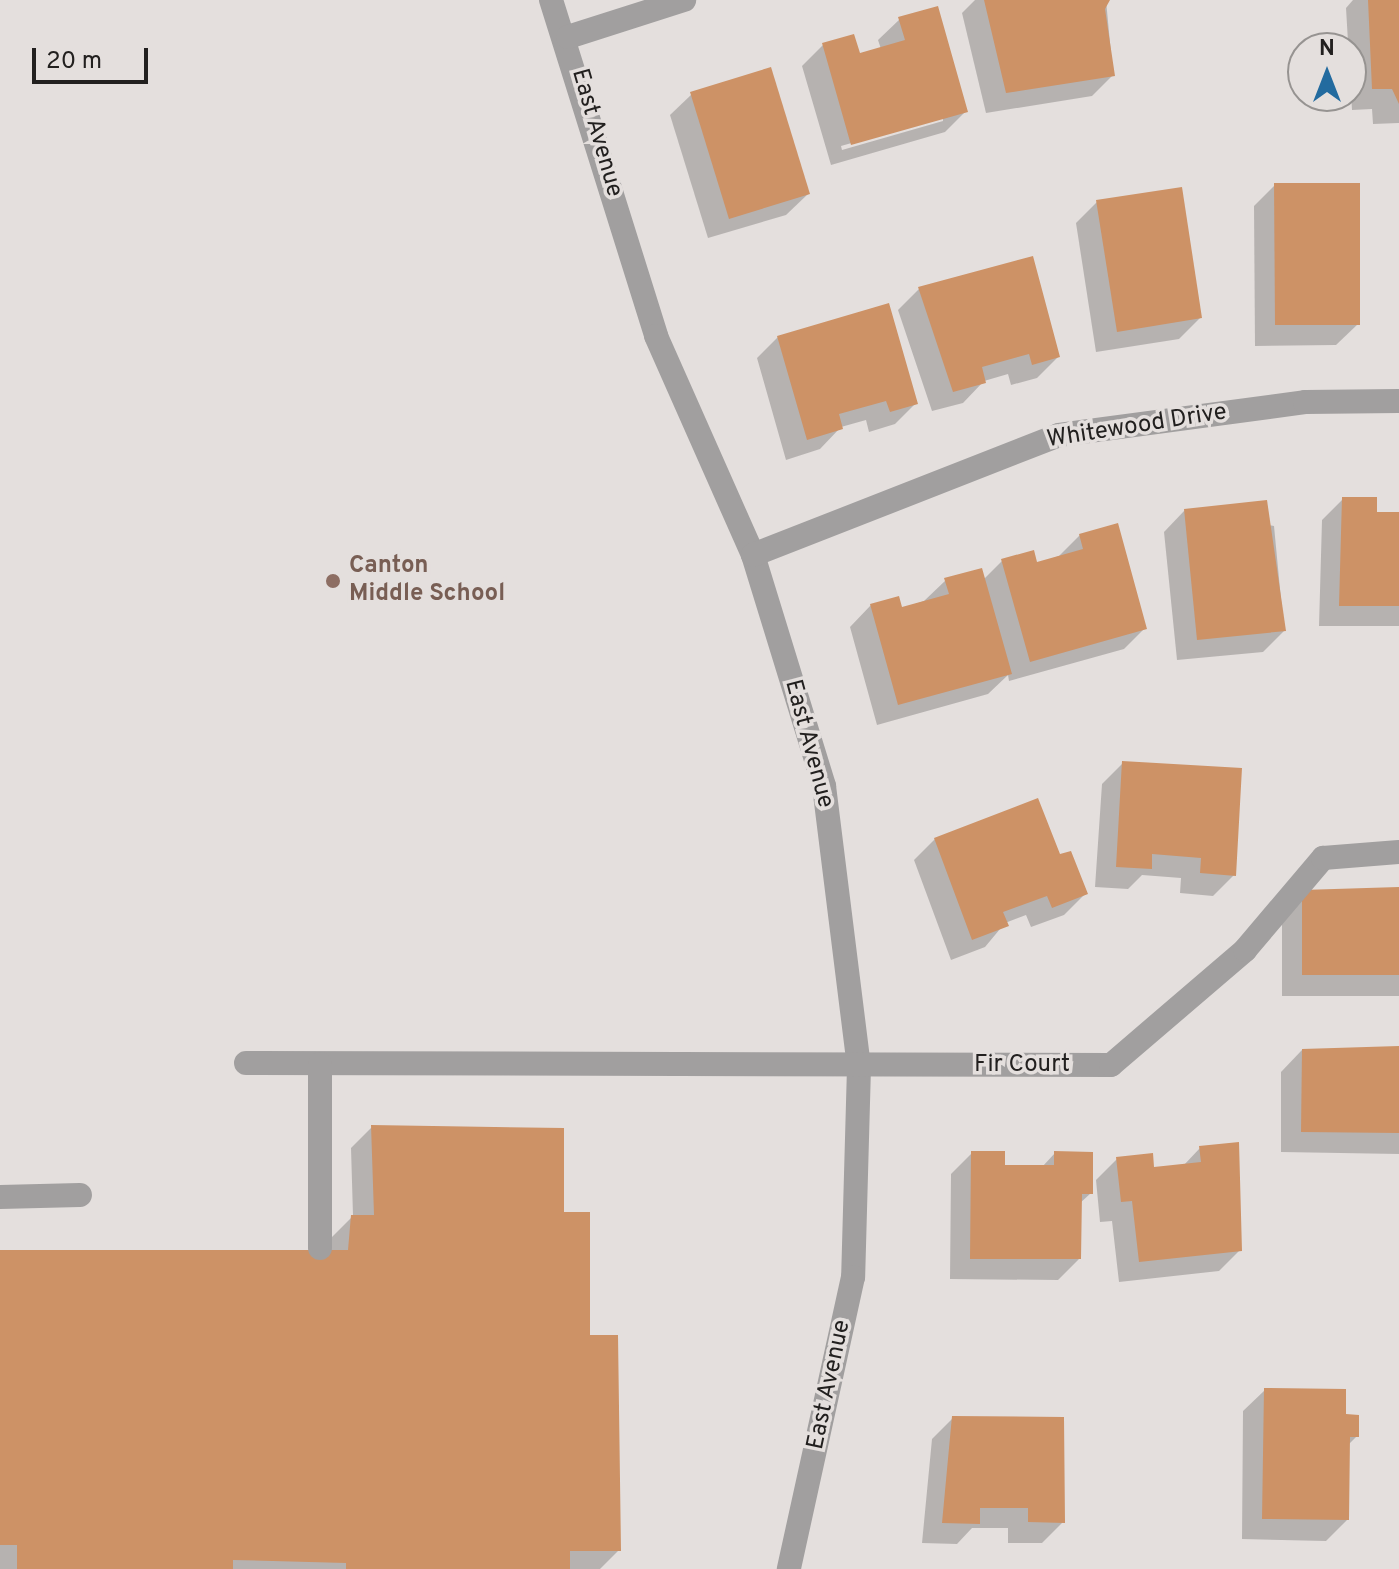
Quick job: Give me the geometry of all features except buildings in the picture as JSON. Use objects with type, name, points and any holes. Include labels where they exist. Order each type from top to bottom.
[{"type":"street","name":"East Avenue","points":[[551,0],[568,37],[656,336],[753,555],[824,786],[859,1067],[853,1277],[789,1569]]},
{"type":"street","points":[[568,37],[684,0]]},
{"type":"street","name":"Whitewood Drive","points":[[753,555],[1059,435],[1305,402],[1399,401]]},
{"type":"street","name":"Fir Court","points":[[246,1063],[859,1067],[1111,1065],[1166,1014],[1245,950],[1323,858],[1399,852]]},
{"type":"street","points":[[320,1064],[320,1248]]},
{"type":"street","points":[[0,1197],[80,1195]]},
{"type":"place","name":"Canton Middle School","points":[[333,581]]}]
